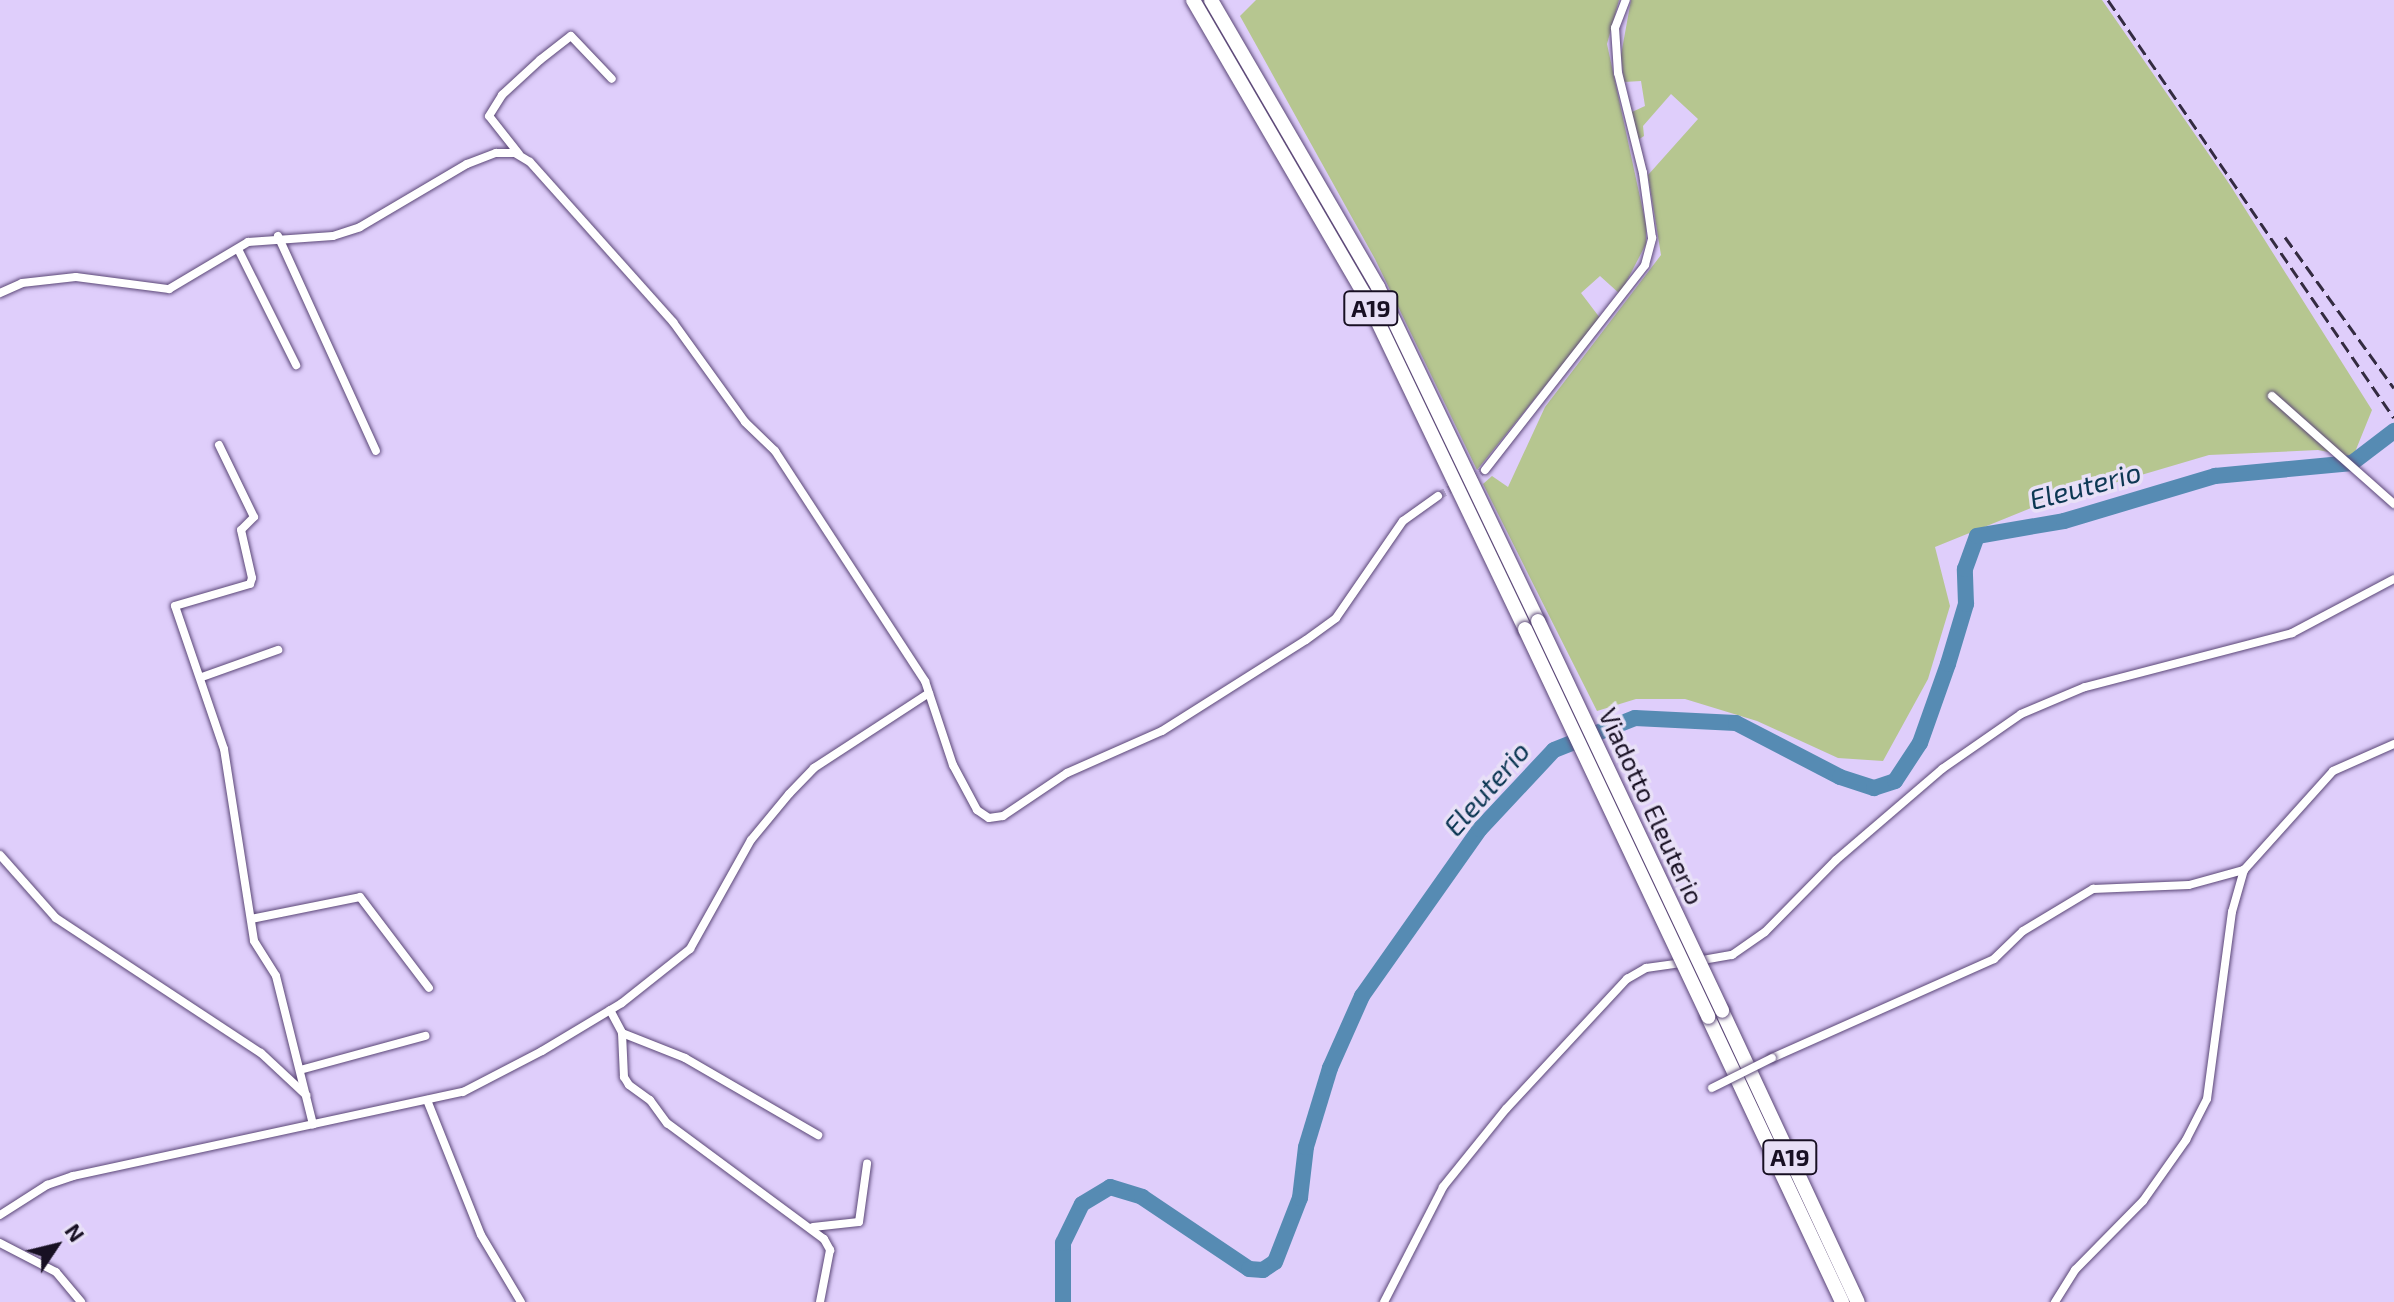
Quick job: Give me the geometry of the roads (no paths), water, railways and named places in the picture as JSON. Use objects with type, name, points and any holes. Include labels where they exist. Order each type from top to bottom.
[{"type":"highway","name":"Viadotto Eleuterio","points":[[1193,0],[1365,295],[1842,1302]]},
{"type":"highway","name":"Viadotto Eleuterio","points":[[1211,0],[1378,287],[1858,1302]]},
{"type":"street","points":[[1485,470],[1645,265],[1652,238],[1643,173],[1618,73],[1615,28],[1626,0]]},
{"type":"street","points":[[612,79],[571,36],[540,60],[490,113],[519,155],[673,322],[745,422],[775,451],[929,693],[942,739],[977,810],[989,818],[1003,816],[1067,773],[1162,731],[1318,631],[1336,618],[1403,521],[1438,496]]},
{"type":"street","points":[[0,293],[32,281],[76,277],[169,289],[238,249],[278,236],[333,236],[360,227],[481,157],[519,155]]},
{"type":"street","points":[[278,236],[376,451]]},
{"type":"street","points":[[238,249],[296,365]]},
{"type":"street","points":[[2272,396],[2394,504]]},
{"type":"street","points":[[219,445],[254,517],[241,530],[252,578],[250,584],[175,606],[202,677],[224,749],[251,919],[262,961],[276,976],[313,1124]]},
{"type":"street","points":[[1384,1302],[1443,1187],[1506,1109],[1627,979],[1646,968],[1732,955],[1765,932],[1836,860],[1942,769],[2021,714],[2085,687],[2292,633],[2394,579]]},
{"type":"street","points":[[202,677],[278,650]]},
{"type":"street","points":[[0,1215],[47,1185],[73,1176],[427,1100],[491,1078],[610,1010],[690,949],[751,840],[814,768],[929,693]]},
{"type":"street","points":[[2055,1302],[2075,1270],[2143,1201],[2186,1140],[2207,1099],[2232,912],[2244,870],[2333,771],[2394,744]]},
{"type":"street","points":[[0,855],[56,918],[261,1053],[306,1095]]},
{"type":"street","points":[[1712,1088],[1994,959],[2023,931],[2093,889],[2189,885],[2244,870]]},
{"type":"street","points":[[251,919],[360,897],[429,988]]},
{"type":"street","points":[[610,1010],[622,1033],[624,1077],[629,1085],[650,1100],[667,1123],[813,1227],[830,1250],[820,1302]]},
{"type":"street","points":[[622,1033],[685,1058],[818,1135]]},
{"type":"street","points":[[300,1070],[425,1036]]},
{"type":"street","points":[[427,1100],[481,1235],[521,1302]]},
{"type":"street","points":[[813,1227],[859,1222],[867,1164]]},
{"type":"street","points":[[0,1243],[56,1272],[81,1302]]},
{"type":"waterway","name":"Eleuterio","points":[[1063,1302],[1063,1243],[1082,1204],[1110,1187],[1142,1197],[1249,1269],[1263,1270],[1275,1262],[1300,1198],[1306,1147],[1330,1068],[1362,996],[1480,829],[1554,750],[1635,718],[1736,723],[1840,777],[1874,788],[1895,781],[1920,743],[1948,664],[1966,604],[1965,569],[1977,536],[2064,521],[2215,476],[2352,463],[2394,431]]},
{"type":"tunnel","points":[[1438,496],[1485,470]]},
{"type":"railway","points":[[2108,0],[2394,418]]},
{"type":"railway","points":[[2285,237],[2394,388]]}]
